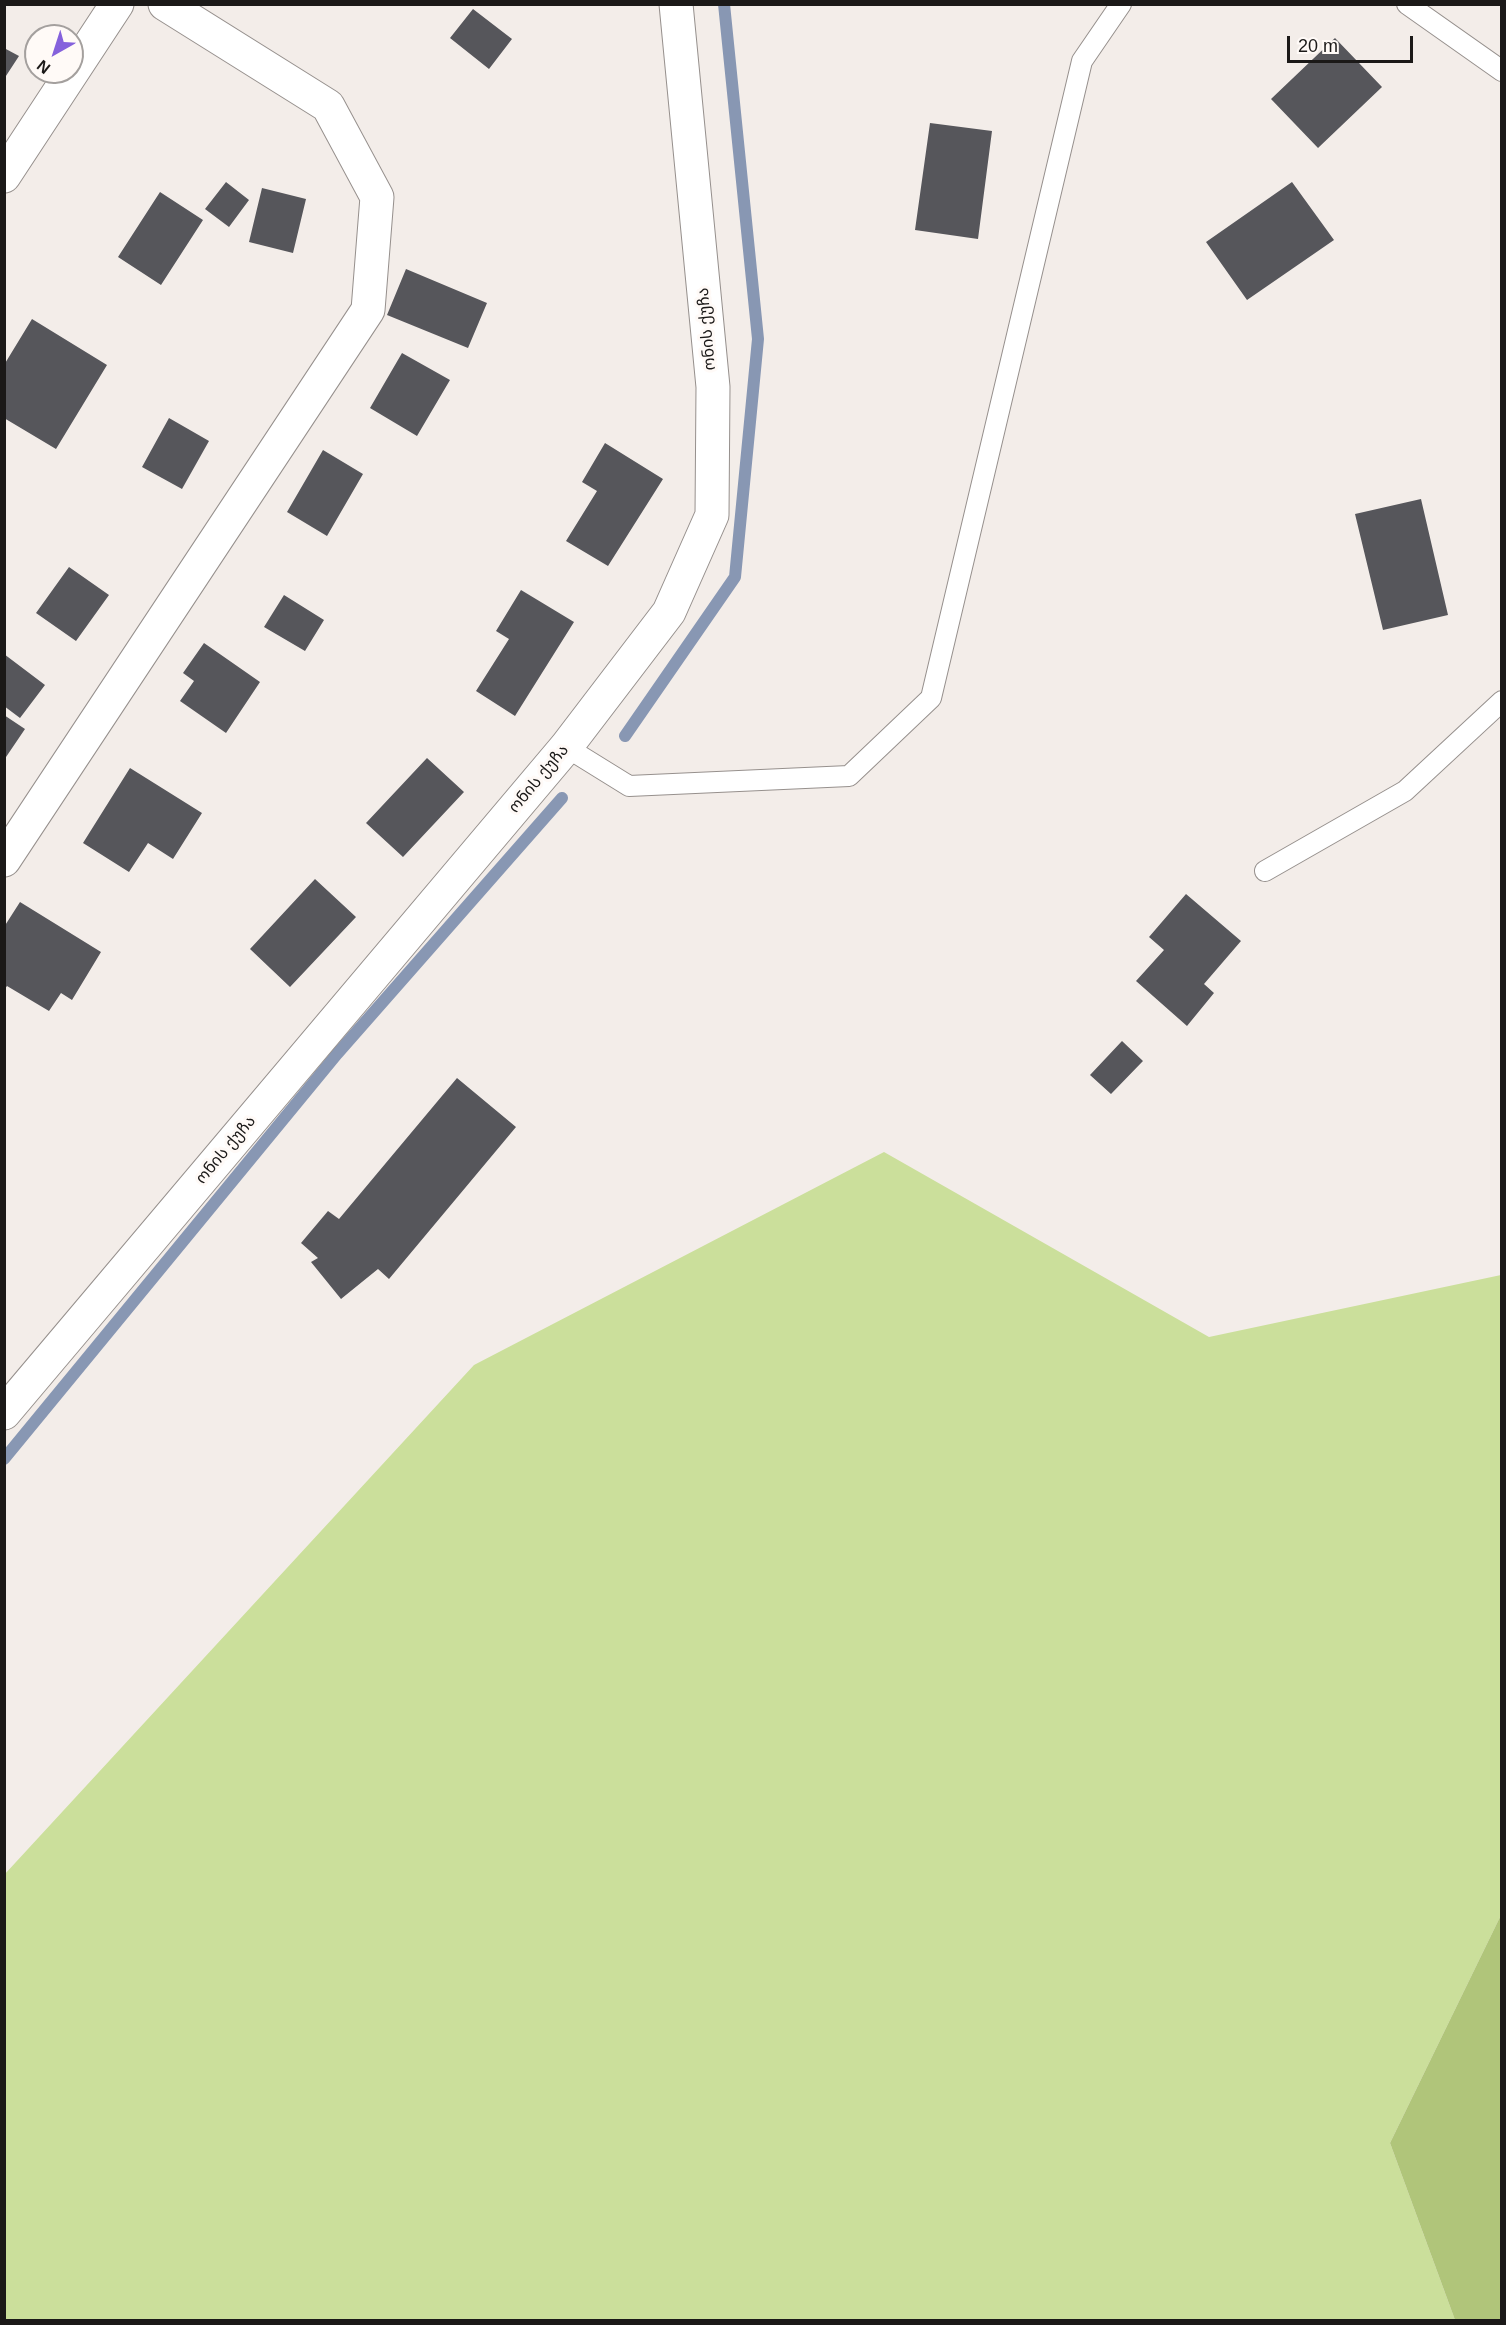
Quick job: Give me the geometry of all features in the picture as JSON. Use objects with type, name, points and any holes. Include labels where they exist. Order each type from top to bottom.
[{"type":"main road","points":[[4,176],[117,4]]},
{"type":"main road","points":[[4,860],[368,310],[377,197],[328,106],[165,4]]},
{"type":"main road","name":"ონის ქუჩა","points":[[4,1413],[566,747],[669,612],[712,515],[713,387],[676,4]]},
{"type":"lane","points":[[566,747],[629,786],[849,776],[931,698],[1082,61],[1121,4]]},
{"type":"lane","points":[[1407,4],[1502,71]]},
{"type":"lane","points":[[1266,871],[1404,790],[1502,701]]},
{"type":"green space","points":[[884,1152],[1209,1337],[1501,1275],[1501,1915],[1390,2143],[1455,2320],[5,2320],[4,1875],[474,1365]]},
{"type":"green space","points":[[1501,1915],[1501,2320],[1455,2320],[1390,2143]]},
{"type":"building","points":[[473,9],[512,39],[489,69],[450,38]]},
{"type":"building","points":[[1335,38],[1382,87],[1318,148],[1271,99]]},
{"type":"building","points":[[4,48],[19,56],[4,79]]},
{"type":"building","points":[[930,123],[992,131],[978,239],[915,230]]},
{"type":"building","points":[[226,182],[249,200],[229,227],[205,209]]},
{"type":"building","points":[[1292,182],[1334,240],[1247,300],[1206,242]]},
{"type":"building","points":[[262,188],[306,199],[293,253],[249,242]]},
{"type":"building","points":[[160,192],[203,220],[161,285],[118,257]]},
{"type":"building","points":[[406,269],[487,303],[468,348],[387,315]]},
{"type":"building","points":[[32,319],[107,365],[56,449],[4,418],[4,365]]},
{"type":"building","points":[[402,353],[450,380],[417,436],[370,408]]},
{"type":"building","points":[[169,418],[209,441],[182,489],[142,467]]},
{"type":"building","points":[[605,443],[663,479],[608,566],[566,541],[597,491],[582,482]]},
{"type":"building","points":[[323,450],[363,474],[327,536],[287,512]]},
{"type":"building","points":[[1421,499],[1448,615],[1383,630],[1355,514]]},
{"type":"building","points":[[69,567],[109,595],[76,641],[36,613]]},
{"type":"building","points":[[521,590],[574,622],[515,716],[476,691],[509,639],[496,631]]},
{"type":"building","points":[[284,595],[324,620],[305,651],[264,627]]},
{"type":"building","points":[[204,643],[260,682],[226,733],[180,701],[194,681],[183,673]]},
{"type":"building","points":[[4,654],[45,685],[20,718],[4,706]]},
{"type":"building","points":[[4,715],[25,729],[4,760]]},
{"type":"building","points":[[427,758],[464,792],[403,857],[366,823]]},
{"type":"building","points":[[130,768],[202,813],[173,859],[148,843],[129,872],[83,843]]},
{"type":"building","points":[[315,879],[356,917],[290,987],[250,949]]},
{"type":"building","points":[[1186,894],[1241,941],[1204,984],[1214,993],[1187,1026],[1136,981],[1164,950],[1149,937]]},
{"type":"building","points":[[20,902],[101,952],[72,1000],[61,993],[49,1011],[7,986],[4,990],[4,927]]},
{"type":"building","points":[[1122,1041],[1143,1061],[1111,1094],[1090,1075]]},
{"type":"building","points":[[457,1078],[516,1127],[389,1279],[378,1269],[341,1299],[311,1262],[318,1258],[301,1243],[328,1211],[339,1219]]},
{"type":"waterway","points":[[625,736],[735,577],[758,339],[724,4]]},
{"type":"waterway","points":[[4,1459],[337,1054],[562,798]]}]
